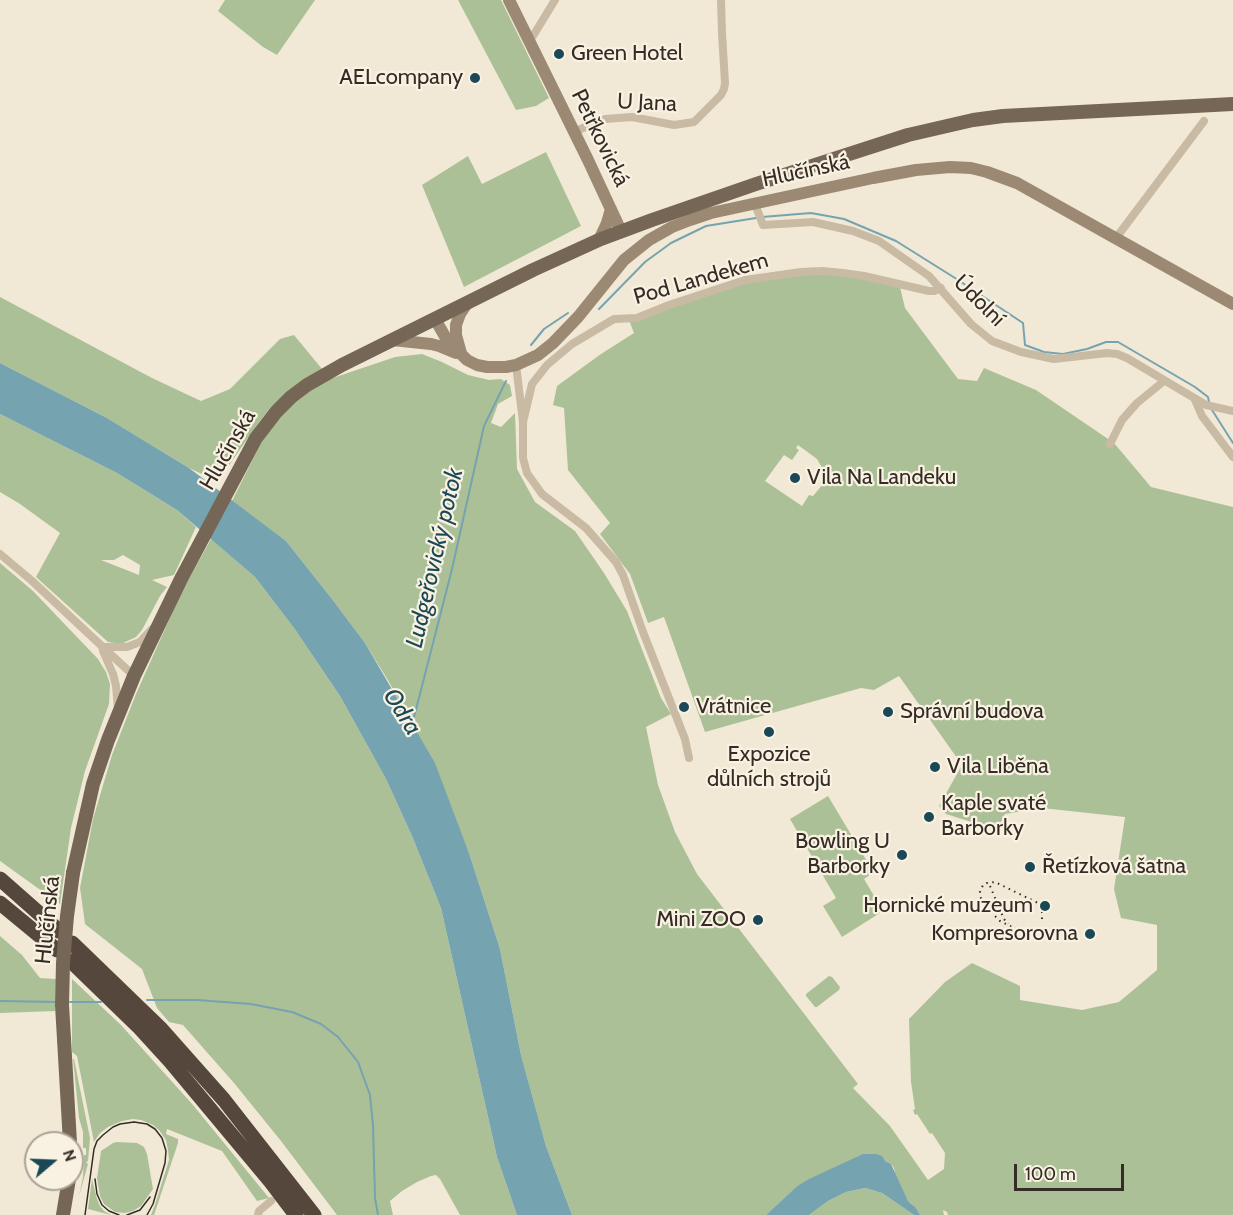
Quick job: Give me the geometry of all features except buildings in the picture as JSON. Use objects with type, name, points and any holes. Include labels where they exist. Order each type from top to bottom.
[{"type":"highway","points":[[0,881],[59,931]]},
{"type":"highway","points":[[0,903],[54,947],[16,923],[0,909]]},
{"type":"highway","points":[[72,943],[161,1029],[224,1100],[314,1215]]},
{"type":"highway","points":[[71,962],[138,1026],[170,1061],[272,1182],[296,1215]]},
{"type":"main road","name":"Hlučínská","points":[[69,1131],[62,1005],[63,963],[73,873],[93,784],[118,713],[134,676],[194,556],[262,427],[291,397],[321,376],[539,267],[599,240],[756,184],[861,150],[916,133],[1003,116],[1233,105]]},
{"type":"main road","points":[[63,1215],[67,1191]]},
{"type":"street","name":"Petřkovická","points":[[509,0],[621,231]]},
{"type":"street","points":[[529,39],[555,0]]},
{"type":"street","name":"U Jana","points":[[574,132],[605,119],[632,117],[674,126],[694,122],[721,95],[724,89],[721,0]]},
{"type":"street","points":[[1116,238],[1203,121]]},
{"type":"street","name":"Hlučínská","points":[[435,319],[447,340],[471,362],[500,368],[516,365],[538,355],[558,339],[624,260],[649,240],[672,227],[711,213],[758,213],[873,178],[916,170],[950,167],[971,168],[1017,183],[1233,304]]},
{"type":"street","points":[[599,240],[611,209]]},
{"type":"street","name":"Údolní","points":[[758,213],[763,225],[813,222],[871,237],[885,244],[929,276],[971,324],[992,341],[1021,352],[1054,359],[1117,354],[1195,400],[1233,411]]},
{"type":"street","name":"Pod Landekem","points":[[522,422],[532,384],[547,365],[572,344],[614,319],[637,318],[746,280],[801,272],[843,273],[928,291],[940,288]]},
{"type":"street","points":[[463,357],[456,335],[456,325],[468,303]]},
{"type":"street","points":[[392,340],[431,344],[463,357]]},
{"type":"street","name":"Pod Landekem","points":[[516,365],[523,458],[527,473],[542,494],[586,528],[616,562],[623,575],[685,739],[689,758]]},
{"type":"street","points":[[1110,444],[1122,420],[1137,403],[1164,381]]},
{"type":"street","name":"Údolní","points":[[1195,400],[1202,416],[1233,457]]},
{"type":"street","points":[[0,554],[134,676]]},
{"type":"street","points":[[102,647],[127,647],[140,642],[162,619]]},
{"type":"street","points":[[102,647],[116,686],[118,713]]},
{"type":"street","points":[[258,1215],[259,1211],[271,1202]]},
{"type":"green space","points":[[225,0],[315,0],[277,55],[263,47],[218,11]]},
{"type":"green space","points":[[458,0],[501,0],[549,98],[536,106],[516,110]]},
{"type":"green space","points":[[546,152],[581,226],[464,287],[422,185],[468,156],[482,184]]},
{"type":"green space","points":[[803,274],[843,275],[900,287],[905,308],[958,379],[977,381],[984,368],[1036,390],[1114,443],[1151,487],[1233,507],[1233,1215],[948,1215],[943,1210],[944,1215],[920,1215],[908,1201],[896,1178],[894,1168],[885,1161],[796,1187],[766,1215],[572,1215],[546,1146],[521,1055],[500,949],[470,856],[412,725],[365,643],[286,541],[232,501],[266,433],[292,404],[324,381],[395,357],[422,354],[468,375],[489,380],[501,379],[510,385],[512,396],[498,404],[491,423],[501,427],[515,413],[517,469],[535,502],[575,531],[604,573],[627,611],[661,698],[671,714],[646,727],[658,785],[675,832],[697,874],[858,1084],[853,1088],[890,1126],[928,1180],[944,1169],[945,1153],[913,1110],[915,1109],[911,1082],[909,1019],[945,982],[972,963],[1020,986],[1020,1000],[1082,1010],[1119,1002],[1157,970],[1157,925],[1121,918],[1114,889],[1125,817],[1042,808],[1005,814],[997,830],[946,814],[939,806],[962,765],[899,676],[874,690],[861,688],[705,732],[664,617],[648,623],[630,574],[600,534],[610,523],[568,470],[564,408],[553,405],[557,386],[634,333],[629,320],[747,283]],"holes":[[[798,445],[817,459],[828,478],[813,496],[809,495],[802,506],[765,481],[784,455],[792,460],[799,450],[796,448]]]},
{"type":"green space","points":[[0,297],[152,378],[201,401],[230,389],[280,339],[294,335],[322,369],[291,389],[270,408],[221,477],[204,475],[107,418],[0,363]]},
{"type":"green space","points":[[0,414],[117,473],[177,510],[196,527],[174,575],[152,580],[167,587],[142,630],[136,637],[121,644],[108,642],[36,577],[60,533],[0,492]],"holes":[[[123,555],[140,565],[139,575],[101,560],[114,560]]]},
{"type":"green space","points":[[211,539],[255,577],[294,628],[340,696],[386,779],[412,836],[441,908],[497,1157],[517,1215],[460,1215],[436,1175],[417,1182],[390,1201],[393,1215],[337,1215],[234,1083],[183,1025],[169,1022],[157,1008],[142,969],[85,924],[80,888],[93,819],[112,755],[136,694],[181,593]]},
{"type":"green space","points":[[0,563],[33,591],[98,659],[110,684],[109,704],[85,771],[71,828],[60,904],[0,861]]},
{"type":"green space","points":[[828,796],[871,868],[871,874],[864,879],[883,911],[842,937],[823,906],[836,898],[790,819]]},
{"type":"green space","points":[[0,936],[22,955],[40,978],[56,979],[55,1011],[0,1013]]},
{"type":"green space","points":[[829,976],[840,987],[839,990],[815,1007],[806,994]]},
{"type":"green space","points":[[72,979],[121,1025],[193,1105],[269,1198],[257,1201],[222,1151],[167,1129],[166,1134],[178,1139],[178,1143],[154,1215],[151,1215],[169,1160],[166,1140],[153,1125],[133,1119],[108,1127],[94,1142],[77,1056],[72,1052]]},
{"type":"green space","points":[[73,1059],[90,1138],[88,1161],[86,1162],[88,1164],[84,1178],[86,1148],[84,1148],[84,1131],[79,1118]]},
{"type":"green space","points":[[117,1142],[137,1143],[144,1147],[153,1189],[141,1206],[125,1213],[115,1212],[104,1204],[97,1178],[101,1151]]},
{"type":"green space","points":[[92,1179],[100,1206],[111,1215],[88,1209]]},
{"type":"green space","points":[[865,1188],[882,1193],[914,1215],[809,1215],[828,1201],[846,1192]]},
{"type":"water","name":"Odra","points":[[0,363],[107,418],[189,468],[286,541],[365,643],[435,763],[470,856],[500,949],[521,1055],[546,1146],[572,1215],[517,1215],[497,1157],[441,908],[386,779],[340,696],[294,628],[255,577],[177,510],[117,473],[0,414]]},
{"type":"water","points":[[863,1154],[882,1156],[891,1164],[908,1201],[920,1215],[914,1215],[882,1193],[865,1188],[846,1192],[828,1201],[809,1215],[766,1215],[796,1187]]},
{"type":"waterway","name":"Ludgeřovický potok","points":[[762,217],[811,213],[844,219],[896,241],[1023,323],[1025,345],[1044,352],[1063,354],[1106,342],[1118,342],[1195,387],[1208,397],[1209,402]]},
{"type":"waterway","name":"Ludgeřovický potok","points":[[599,309],[645,262],[671,243],[706,226],[756,218]]},
{"type":"waterway","name":"Ludgeřovický potok","points":[[531,345],[544,329],[568,313]]},
{"type":"waterway","name":"Ludgeřovický potok","points":[[412,725],[452,569],[484,426],[506,381]]},
{"type":"waterway","name":"Ludgeřovický potok","points":[[1212,410],[1233,443]]},
{"type":"waterway","points":[[147,1000],[197,1000],[251,1004],[292,1012],[321,1024],[338,1037],[358,1062],[370,1095],[375,1198],[378,1215]]},
{"type":"waterway","points":[[0,1001],[56,1002]]},
{"type":"waterway","points":[[70,1002],[101,1002]]},
{"type":"tram line","points":[[85,1215],[97,1141],[113,1127],[134,1122],[147,1124],[155,1129],[162,1138],[166,1151],[165,1163],[153,1204],[147,1215]]},
{"type":"tram line","points":[[95,1179],[97,1194],[102,1205],[119,1215]]},
{"type":"tram line","points":[[127,1215],[140,1210],[150,1197]]},
{"type":"railway","points":[[1022,932],[1000,921],[990,911],[981,898],[980,892],[983,885],[995,882],[1038,903],[1042,911],[1042,921]]},
{"type":"railway","points":[[990,886],[1008,924]]},
{"type":"place","name":"Green Hotel","points":[[559,54]]},
{"type":"place","name":"AELcompany","points":[[475,78]]},
{"type":"place","name":"Vila Na Landeku","points":[[795,478]]},
{"type":"place","name":"Vrátnice","points":[[684,707]]},
{"type":"place","name":"Správní budova","points":[[888,712]]},
{"type":"place","name":"Expozice důlních strojů","points":[[769,732]]},
{"type":"place","name":"Vila Liběna","points":[[935,767]]},
{"type":"place","name":"Kaple svaté Barborky","points":[[929,817]]},
{"type":"place","name":"Bowling U Barborky","points":[[902,855]]},
{"type":"place","name":"Řetízková šatna","points":[[1030,867]]},
{"type":"place","name":"Hornické muzeum","points":[[1045,906]]},
{"type":"place","name":"Mini ZOO","points":[[758,920]]},
{"type":"place","name":"Kompresorovna","points":[[1090,934]]}]
